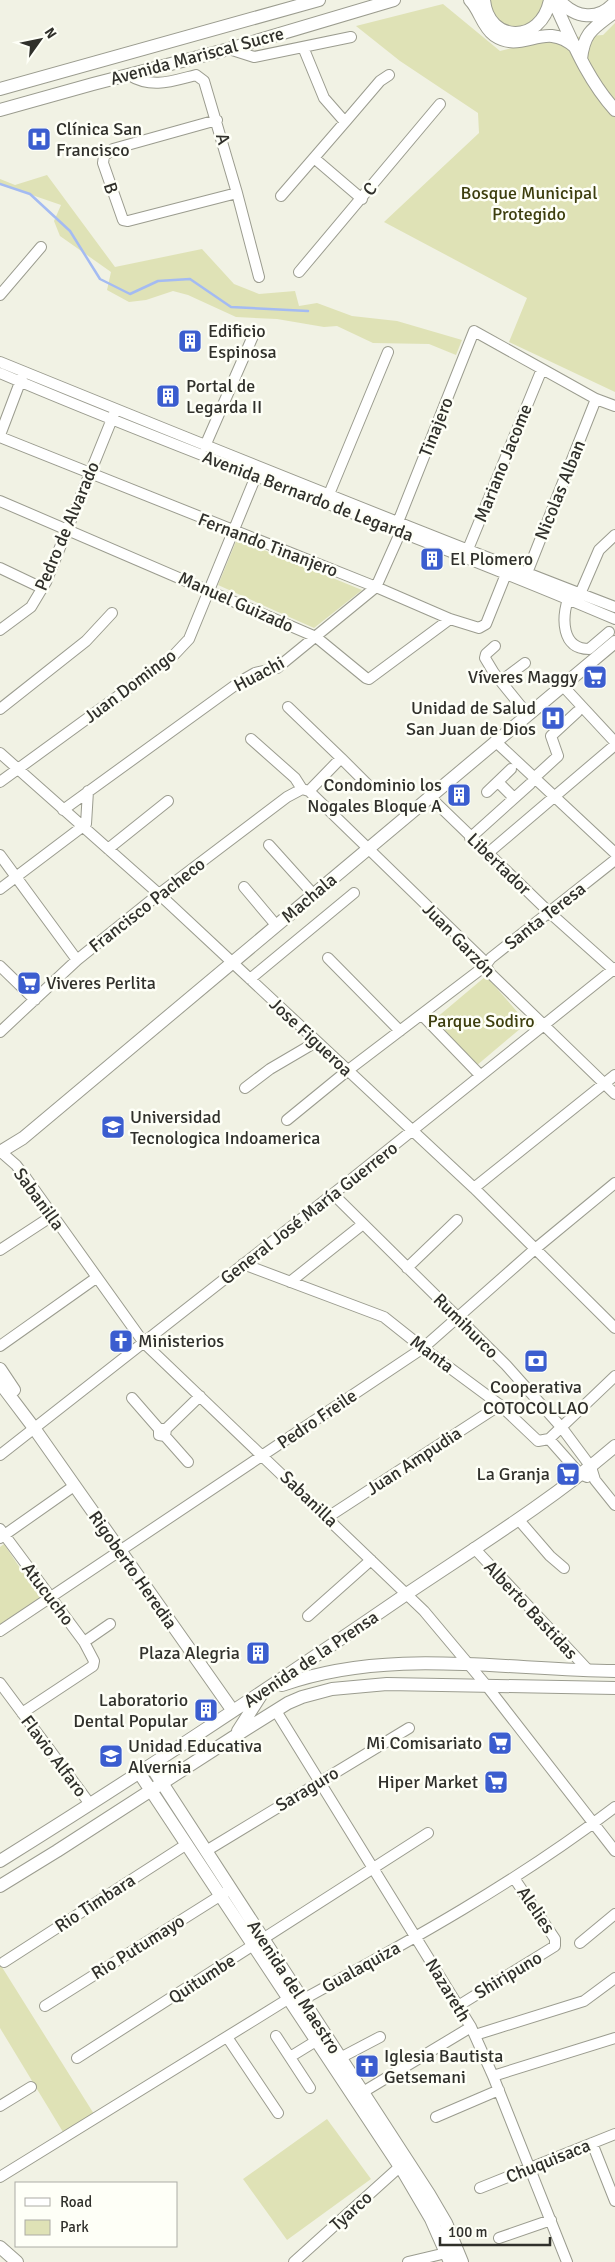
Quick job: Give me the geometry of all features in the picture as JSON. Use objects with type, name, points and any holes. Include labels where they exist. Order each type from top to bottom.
[{"type":"main road","name":"Avenida Mariscal Sucre","points":[[0,89],[319,0]]},
{"type":"main road","name":"Avenida Mariscal Sucre","points":[[0,110],[229,49],[394,0]]},
{"type":"main road","points":[[470,0],[485,26],[499,38],[515,41],[552,35],[566,39],[575,47]]},
{"type":"main road","points":[[484,0],[488,16],[496,26],[506,31],[518,33],[529,31],[539,24],[546,15],[551,0]]},
{"type":"main road","points":[[551,0],[583,64],[602,94],[615,110]]},
{"type":"main road","points":[[558,0],[583,64]]},
{"type":"main road","points":[[558,0],[568,9],[587,16],[601,14],[615,2]]},
{"type":"main road","points":[[583,64],[583,47],[588,33],[615,12]]},
{"type":"main road","name":"Machala","points":[[0,1152],[23,1138],[314,895],[528,714],[612,637]]},
{"type":"main road","name":"Rigoberto Heredia","points":[[0,1369],[33,1417],[34,1428]]},
{"type":"main road","name":"Rigoberto Heredia","points":[[0,1383],[34,1428],[233,1711]]},
{"type":"main road","name":"Avenida de la Prensa","points":[[0,1861],[140,1774],[233,1711],[251,1704],[264,1691],[586,1471],[615,1446]]},
{"type":"main road","points":[[313,1659],[314,1667],[323,1673]]},
{"type":"main road","points":[[264,1691],[323,1673],[393,1663],[468,1664],[615,1671]]},
{"type":"main road","name":"Avenida de la Prensa","points":[[0,1886],[232,1738],[302,1697],[332,1689],[387,1684],[615,1688]]},
{"type":"main road","points":[[232,1738],[244,1724],[251,1704]]},
{"type":"main road","name":"Avenida del Maestro","points":[[151,1766],[157,1787],[187,1844],[225,1892],[258,1943],[302,2000],[340,2058],[359,2095],[424,2197],[446,2223],[462,2262]]},
{"type":"main road","name":"Avenida del Maestro","points":[[140,1774],[157,1787],[206,1851],[225,1892]]},
{"type":"main road","name":"Avenida del Maestro","points":[[258,1943],[288,2000],[316,2041],[359,2095]]},
{"type":"main road","name":"Avenida del Maestro","points":[[424,2197],[431,2219],[448,2258]]},
{"type":"main road","points":[[0,2248],[17,2262]]},
{"type":"street","points":[[229,49],[254,57],[351,37]]},
{"type":"street","points":[[303,47],[324,98],[345,122]]},
{"type":"street","name":"A","points":[[129,75],[140,81],[154,84],[196,74],[200,76],[208,87],[259,277]]},
{"type":"street","points":[[281,196],[380,81],[389,75]]},
{"type":"street","name":"C","points":[[299,272],[440,104]]},
{"type":"street","name":"B","points":[[217,120],[113,149],[104,156],[103,163],[123,220],[128,221],[238,193]]},
{"type":"street","points":[[314,158],[362,199]]},
{"type":"street","points":[[0,295],[40,247]]},
{"type":"street","name":"Tinajero","points":[[400,527],[474,331],[542,369]]},
{"type":"street","points":[[206,446],[253,336]]},
{"type":"street","points":[[327,498],[388,352]]},
{"type":"street","name":"Avenida Bernardo de Legarda","points":[[0,362],[206,446],[257,472]]},
{"type":"street","points":[[542,369],[596,399],[615,406]]},
{"type":"street","name":"Mariano Jacome","points":[[466,553],[542,369]]},
{"type":"street","points":[[0,436],[24,371]]},
{"type":"street","name":"Avenida Bernardo de Legarda","points":[[0,373],[112,420],[327,498],[526,577],[615,607]]},
{"type":"street","name":"Nicolas Alban","points":[[526,577],[596,399]]},
{"type":"street","name":"Pedro de Alvarado","points":[[0,630],[31,607],[42,588],[116,409]]},
{"type":"street","name":"Fernando Tinanjero","points":[[0,436],[90,474],[376,587],[450,619],[483,627],[506,574]]},
{"type":"street","name":"Juan Domingo","points":[[0,782],[173,656],[189,638],[257,472]]},
{"type":"street","name":"Manuel Guizado","points":[[0,501],[316,637],[362,676],[369,678],[450,619]]},
{"type":"street","name":"Huachi","points":[[63,810],[241,681],[255,673],[277,668],[376,587],[400,527]]},
{"type":"street","points":[[580,594],[599,550],[615,535]]},
{"type":"street","name":"Avenida Bernardo de Legarda","points":[[466,553],[506,574],[526,577],[568,599],[615,619]]},
{"type":"street","points":[[0,568],[42,588]]},
{"type":"street","points":[[568,599],[564,629],[568,638],[576,644],[589,649],[612,637]]},
{"type":"street","points":[[0,709],[86,641],[112,613]]},
{"type":"street","points":[[495,646],[486,654],[485,658],[501,682],[528,714]]},
{"type":"street","points":[[501,682],[525,663]]},
{"type":"street","points":[[487,854],[615,744],[562,684]]},
{"type":"street","points":[[288,707],[369,786]]},
{"type":"street","points":[[470,838],[558,756],[551,736],[577,712]]},
{"type":"street","name":"Juan Garzón","points":[[252,739],[295,778],[483,960],[485,966],[615,1094]]},
{"type":"street","points":[[495,741],[532,781],[555,797],[615,853]]},
{"type":"street","name":"Jose Figueroa","points":[[0,753],[159,894],[474,1188],[615,1328]]},
{"type":"street","name":"Francisco Pacheco","points":[[0,1032],[77,960],[159,894],[287,797],[306,790],[341,758]]},
{"type":"street","points":[[487,792],[511,769]]},
{"type":"street","points":[[498,782],[514,798]]},
{"type":"street","points":[[0,889],[84,827],[86,824],[88,791]]},
{"type":"street","name":"Libertador","points":[[429,796],[470,838],[550,913],[614,969]]},
{"type":"street","points":[[108,848],[168,801]]},
{"type":"street","points":[[269,845],[314,895]]},
{"type":"street","points":[[0,855],[77,960]]},
{"type":"street","name":"Santa Teresa","points":[[287,1120],[347,1071],[485,966],[491,958],[615,860]]},
{"type":"street","points":[[244,887],[276,925]]},
{"type":"street","points":[[250,979],[354,892]]},
{"type":"street","points":[[328,958],[400,1032]]},
{"type":"street","points":[[0,966],[35,1000]]},
{"type":"street","name":"General José María Guerrero","points":[[0,1455],[333,1194],[614,969]]},
{"type":"street","points":[[422,1015],[480,1076]]},
{"type":"street","points":[[245,1088],[270,1069],[316,1042]]},
{"type":"street","points":[[474,1188],[615,1075]]},
{"type":"street","name":"Sabanilla","points":[[0,1152],[16,1165],[144,1343],[328,1517],[424,1611],[486,1685],[592,1824],[615,1851]]},
{"type":"street","name":"Pedro Freile","points":[[0,1631],[422,1348],[535,1249],[615,1184]]},
{"type":"street","name":"Rumihurco","points":[[333,1194],[506,1365],[562,1428],[586,1471]]},
{"type":"street","points":[[0,1250],[52,1216]]},
{"type":"street","points":[[407,1268],[458,1220]]},
{"type":"street","points":[[290,1282],[363,1224]]},
{"type":"street","name":"Manta","points":[[243,1264],[384,1317],[422,1348],[500,1405],[538,1441],[549,1439],[586,1471],[615,1504]]},
{"type":"street","points":[[0,1346],[96,1278]]},
{"type":"street","points":[[549,1439],[615,1376]]},
{"type":"street","points":[[163,1431],[200,1396]]},
{"type":"street","points":[[132,1398],[163,1431],[188,1462]]},
{"type":"street","name":"Juan Ampudia","points":[[328,1517],[500,1405]]},
{"type":"street","points":[[2,1534],[74,1486]]},
{"type":"street","points":[[518,1519],[550,1556],[564,1568]]},
{"type":"street","name":"Atucucho","points":[[2,1534],[51,1596],[84,1642],[94,1661],[93,1666],[22,1713]]},
{"type":"street","name":"Alberto Bastidas","points":[[474,1548],[589,1671]]},
{"type":"street","points":[[308,1616],[371,1560]]},
{"type":"street","points":[[84,1642],[110,1624]]},
{"type":"street","name":"Flavio Alfaro","points":[[0,1683],[90,1804]]},
{"type":"street","name":"Nazareth","points":[[276,1711],[473,2031],[499,2090],[568,2262]]},
{"type":"street","name":"Saraguro","points":[[206,1851],[409,1728]]},
{"type":"street","name":"Gualaquiza","points":[[288,2000],[302,2000],[416,1937],[514,1878],[615,1807]]},
{"type":"street","name":"Quitumbe","points":[[77,2058],[428,1833]]},
{"type":"street","name":"Rio Timbara","points":[[4,1962],[187,1844]]},
{"type":"street","name":"Alelies","points":[[514,1878],[556,1943]]},
{"type":"street","name":"Rio Putumayo","points":[[45,2006],[225,1892]]},
{"type":"street","points":[[580,1944],[615,1914]]},
{"type":"street","name":"Shiripuno","points":[[458,2006],[555,1946],[556,1943]]},
{"type":"street","points":[[359,2095],[473,2031],[584,2001],[615,1978]]},
{"type":"street","points":[[0,2177],[288,2000]]},
{"type":"street","points":[[276,2036],[310,2088]]},
{"type":"street","points":[[227,2037],[278,2114]]},
{"type":"street","points":[[340,2058],[380,2037]]},
{"type":"street","points":[[493,2076],[615,2038]]},
{"type":"street","points":[[290,2057],[316,2041]]},
{"type":"street","points":[[0,2106],[31,2087]]},
{"type":"street","points":[[436,2117],[499,2090]]},
{"type":"street","name":"Chuquisaca","points":[[480,2188],[615,2134]]},
{"type":"street","points":[[592,2143],[615,2201]]},
{"type":"street","name":"Tyarco","points":[[294,2262],[403,2164]]},
{"type":"street","points":[[499,2238],[551,2220]]},
{"type":"street","points":[[408,2262],[448,2258]]},
{"type":"green space","points":[[489,0],[547,0],[538,22],[525,27],[512,28],[499,20]]},
{"type":"green space","name":"Bosque Municipal Protegido","points":[[443,4],[500,51],[547,39],[603,35],[615,23],[615,392],[509,342],[527,298],[384,222],[479,133],[478,113],[400,61],[356,26]]},
{"type":"green space","points":[[47,175],[115,267],[202,249],[234,284],[259,294],[295,291],[299,306],[317,303],[352,316],[397,321],[462,340],[456,355],[429,344],[373,343],[337,326],[324,327],[277,319],[236,317],[188,295],[173,291],[146,300],[129,302],[107,290],[111,272],[60,236],[54,221],[61,205],[0,184],[0,179],[15,185]]},
{"type":"green space","points":[[237,539],[362,590],[314,628],[218,585]]},
{"type":"green space","name":"Parque Sodiro","points":[[486,976],[527,1023],[476,1066],[435,1019]]},
{"type":"green space","points":[[4,1544],[40,1598],[0,1624],[0,1547]]},
{"type":"green space","points":[[0,1964],[94,2114],[63,2132],[0,2028]]},
{"type":"green space","points":[[327,2119],[371,2179],[287,2240],[243,2179]]},
{"type":"waterway","points":[[0,184],[30,194],[70,231],[100,279],[130,294],[158,281],[190,279],[231,307],[308,311]]},
{"type":"place","name":"Clínica San Francisco","points":[[39,139]]},
{"type":"place","name":"Edificio Espinosa","points":[[190,341]]},
{"type":"place","name":"Portal de Legarda II","points":[[168,396]]},
{"type":"place","name":"El Plomero","points":[[432,559]]},
{"type":"place","name":"Víveres Maggy","points":[[595,677]]},
{"type":"place","name":"Unidad de Salud San Juan de Dios","points":[[553,718]]},
{"type":"place","name":"Condominio los Nogales Bloque A","points":[[459,795]]},
{"type":"place","name":"Viveres Perlita","points":[[29,983]]},
{"type":"place","name":"Universidad Tecnologica Indoamerica","points":[[113,1127]]},
{"type":"place","name":"Ministerios","points":[[121,1341]]},
{"type":"place","name":"Cooperativa COTOCOLLAO","points":[[536,1361]]},
{"type":"place","name":"La Granja","points":[[568,1474]]},
{"type":"place","name":"Plaza Alegria","points":[[258,1653]]},
{"type":"place","name":"Laboratorio Dental Popular","points":[[206,1710]]},
{"type":"place","name":"Mi Comisariato","points":[[500,1743]]},
{"type":"place","name":"Unidad Educativa Alvernia","points":[[111,1756]]},
{"type":"place","name":"Hiper Market","points":[[496,1782]]},
{"type":"place","name":"Iglesia Bautista Getsemani","points":[[367,2066]]}]
